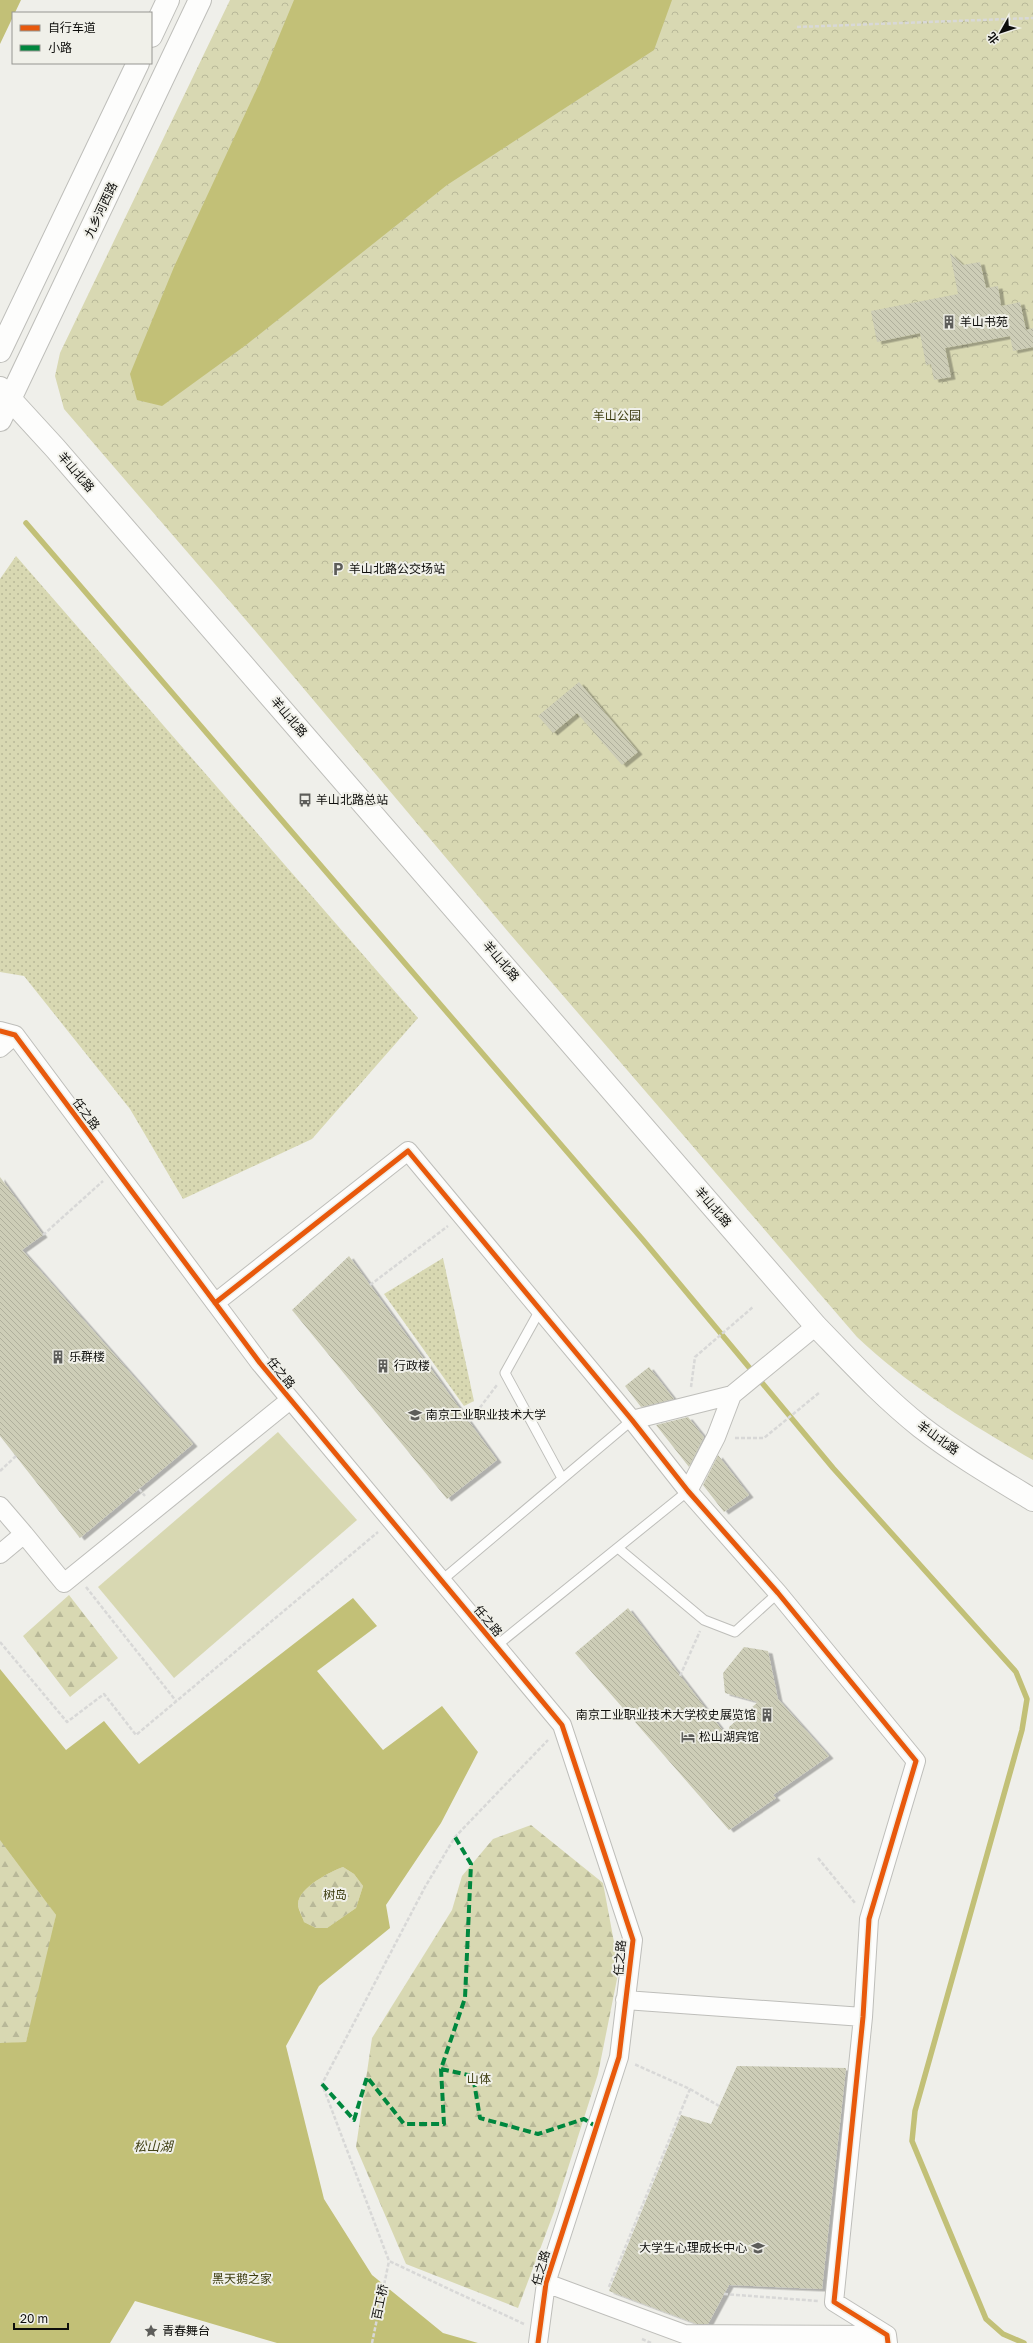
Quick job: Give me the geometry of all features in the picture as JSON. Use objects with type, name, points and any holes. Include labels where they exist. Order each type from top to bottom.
[{"type":"street","points":[[152,34],[168,0]]},
{"type":"street","name":"九乡河西路","points":[[3,403],[200,0]]},
{"type":"street","points":[[0,351],[138,64]]},
{"type":"street","name":"羊山北路","points":[[3,403],[55,448],[816,1326],[876,1387],[922,1427],[976,1465],[1033,1500]]},
{"type":"street","points":[[0,1048],[7,1033]]},
{"type":"street","name":"任之路","points":[[7,1033],[115,1170],[290,1400],[562,1726],[633,1940],[619,2057],[546,2283],[538,2337]]},
{"type":"street","points":[[215,1303],[408,1151],[632,1420],[688,1491],[778,1594],[916,1761],[869,1919],[863,2017],[834,2302],[888,2339]]},
{"type":"street","points":[[632,1420],[732,1395],[816,1326]]},
{"type":"street","points":[[688,1491],[716,1437],[732,1395]]},
{"type":"street","points":[[0,1506],[64,1583],[290,1400]]},
{"type":"street","points":[[0,1554],[24,1534]]},
{"type":"street","points":[[625,2000],[863,2017]]},
{"type":"street","points":[[546,2283],[684,2334],[888,2339]]},
{"type":"lane","points":[[540,1310],[506,1373],[562,1478]]},
{"type":"lane","points":[[441,1581],[632,1420]]},
{"type":"lane","points":[[496,1646],[688,1491]]},
{"type":"lane","points":[[618,1548],[704,1620],[735,1632],[778,1594]]},
{"type":"path","points":[[797,28],[1033,18]]},
{"type":"path","points":[[43,1235],[115,1170]]},
{"type":"path","points":[[370,1285],[462,1215]]},
{"type":"path","points":[[688,1407],[695,1357],[753,1307]]},
{"type":"path","points":[[469,1422],[506,1373]]},
{"type":"path","points":[[716,1437],[764,1438],[820,1392]]},
{"type":"path","points":[[0,1471],[16,1456]]},
{"type":"path","points":[[0,1642],[67,1722],[104,1694],[136,1735],[391,1521]]},
{"type":"path","points":[[75,1574],[176,1701]]},
{"type":"path","points":[[680,1676],[704,1620]]},
{"type":"path","points":[[538,2337],[389,2261],[322,2084],[425,1887],[455,1837],[562,1726]]},
{"type":"path","points":[[818,1858],[869,1919]]},
{"type":"path","points":[[619,2057],[690,2088],[719,2106]]},
{"type":"path","points":[[602,2303],[690,2088]]},
{"type":"path","points":[[724,2294],[834,2302]]},
{"type":"green space","name":"羊山公园","points":[[230,0],[1033,0],[1033,1460],[986,1433],[941,1404],[898,1372],[857,1337],[510,934],[257,633],[64,409],[55,376],[60,353]]},
{"type":"green space","points":[[16,556],[418,1018],[312,1139],[183,1199],[130,1109],[24,976],[0,972],[0,579]]},
{"type":"green space","points":[[443,1258],[474,1401],[464,1406],[384,1294]]},
{"type":"green space","points":[[278,1432],[357,1520],[174,1678],[98,1587]]},
{"type":"green space","points":[[69,1595],[118,1658],[70,1697],[23,1636]]},
{"type":"green space","name":"山体","points":[[531,1825],[603,1883],[619,1969],[598,2074],[554,2212],[518,2308],[406,2264],[356,2147],[372,2038],[452,1910],[462,1876],[493,1839]]},
{"type":"green space","points":[[0,1833],[56,1915],[45,1972],[26,2042],[0,2044]]},
{"type":"green space","name":"树岛","points":[[343,1867],[354,1874],[363,1886],[356,1908],[327,1928],[316,1928],[304,1922],[298,1904],[304,1892],[316,1881]]},
{"type":"water","points":[[0,0],[21,0],[15,12],[12,12],[12,19],[0,44]]},
{"type":"water","points":[[294,0],[672,0],[654,50],[447,185],[246,345],[162,406],[137,400],[130,374],[174,267],[260,82]]},
{"type":"water","name":"松山湖","points":[[353,1598],[377,1626],[317,1671],[383,1750],[442,1706],[478,1752],[441,1823],[386,1905],[390,1928],[319,1986],[286,2046],[324,2199],[372,2275],[443,2333],[478,2343],[277,2343],[135,2301],[110,2343],[0,2343],[0,2043],[26,2042],[56,1915],[0,1840],[0,1669],[66,1750],[104,1721],[139,1764]],"holes":[[[343,1867],[354,1874],[363,1886],[356,1908],[327,1928],[316,1928],[304,1922],[298,1904],[300,1898],[309,1886],[323,1876]]]},
{"type":"building","name":"羊山书苑","points":[[950,253],[963,265],[980,262],[986,288],[998,286],[1001,306],[1020,302],[1026,330],[1033,328],[1033,347],[1013,351],[1010,336],[945,348],[951,377],[934,380],[931,364],[926,365],[920,333],[877,342],[871,311],[958,294]]},
{"type":"building","points":[[579,682],[638,752],[622,765],[577,713],[553,733],[538,716]]},
{"type":"building","name":"乐群楼","points":[[0,1177],[43,1235],[22,1250],[193,1444],[80,1538],[0,1436]]},
{"type":"building","name":"行政楼","points":[[349,1256],[497,1460],[447,1499],[292,1310]]},
{"type":"building","points":[[649,1367],[674,1399],[641,1407],[625,1386]]},
{"type":"building","points":[[688,1417],[704,1437],[689,1467],[656,1425]]},
{"type":"building","points":[[718,1455],[749,1495],[724,1512],[703,1485]]},
{"type":"building","name":"松山湖宾馆","points":[[628,1608],[730,1740],[729,1727],[758,1702],[725,1693],[723,1673],[744,1647],[768,1651],[778,1699],[829,1756],[773,1795],[776,1798],[729,1830],[575,1653]]},
{"type":"building","points":[[737,2066],[846,2068],[822,2289],[729,2285],[708,2324],[697,2324],[609,2291],[681,2115],[711,2124]]},
{"type":"waterway","points":[[26,523],[643,1240],[833,1468],[1016,1672],[1027,1699],[1022,1730],[915,2111],[912,2141],[986,2319],[1003,2334],[1024,2343]]},
{"type":"marked path","points":[[322,2084],[354,2120],[367,2077],[404,2124],[444,2124],[441,2069],[465,1998],[471,1864],[455,1837]]},
{"type":"marked path","points":[[441,2069],[473,2076],[480,2118],[538,2134],[584,2119],[597,2127]]},
{"type":"cycle path","points":[[0,1031],[15,1035],[260,1363],[562,1725],[633,1940],[619,2057],[546,2283],[538,2343]]},
{"type":"cycle path","points":[[215,1303],[408,1151],[632,1420],[688,1491],[778,1593],[916,1761],[869,1919],[863,2017],[834,2302],[887,2335],[888,2343]]},
{"type":"place","name":"羊山书苑","points":[[949,322]]},
{"type":"place","name":"羊山北路公交场站","points":[[338,569]]},
{"type":"place","name":"羊山北路总站","points":[[305,800]]},
{"type":"place","name":"乐群楼","points":[[58,1357]]},
{"type":"place","name":"行政楼","points":[[383,1366]]},
{"type":"place","name":"南京工业职业技术大学","points":[[415,1415]]},
{"type":"place","name":"南京工业职业技术大学校史展览馆","points":[[767,1715]]},
{"type":"place","name":"松山湖宾馆","points":[[688,1737]]},
{"type":"place","name":"大学生心理成长中心","points":[[758,2248]]},
{"type":"place","name":"青春舞台","points":[[151,2331]]},
{"type":"park label","name":"黑天鹅之家","points":[[242,2279]]}]
